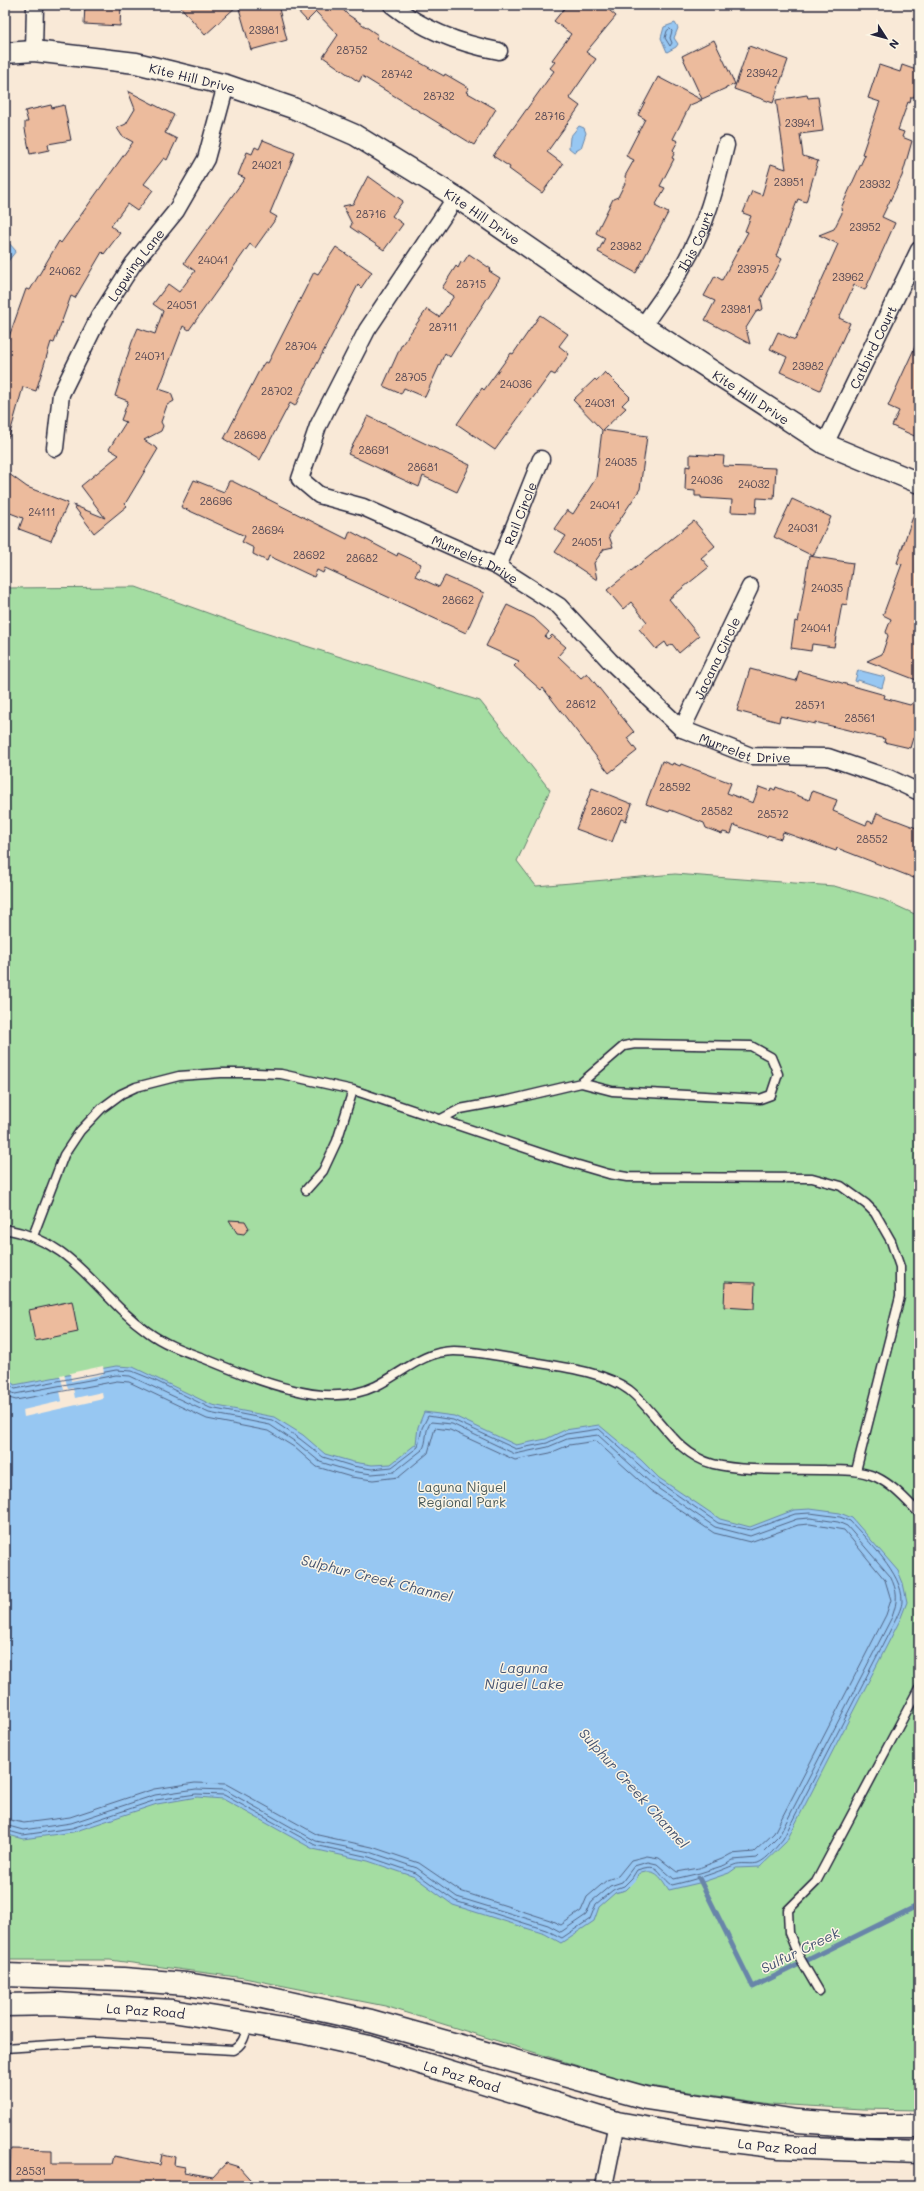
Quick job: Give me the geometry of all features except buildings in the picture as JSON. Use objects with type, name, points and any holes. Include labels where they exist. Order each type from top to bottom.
[{"type":"main road","name":"La Paz Road","points":[[5,1975],[124,1979],[186,1984],[244,1993],[371,2021],[646,2098],[797,2121],[869,2126],[919,2126]]},
{"type":"main road","name":"La Paz Road","points":[[5,2005],[57,2004],[165,2011],[248,2023],[306,2033],[369,2048],[617,2123],[690,2136],[780,2147],[919,2152]]},
{"type":"main road","points":[[476,2051],[488,2066],[602,2106],[610,2112],[617,2123],[636,2113],[778,2134],[797,2121]]},
{"type":"street","points":[[34,51],[35,5]]},
{"type":"street","points":[[392,5],[409,19],[471,46],[499,51]]},
{"type":"street","name":"Kite Hill Drive","points":[[5,52],[34,51],[136,63],[226,85],[293,108],[355,135],[456,197],[643,326],[825,444],[919,484]]},
{"type":"street","name":"Lapwing Lane","points":[[55,448],[61,394],[98,319],[133,264],[176,211],[206,159],[226,85]]},
{"type":"street","name":"Ibis Court","points":[[643,326],[684,264],[699,235],[713,198],[726,145]]},
{"type":"street","name":"Murrelet Drive","points":[[456,197],[367,330],[318,426],[300,479],[319,495],[363,507],[498,568],[559,606],[610,661],[682,729],[751,756],[828,757],[888,778],[919,792]]},
{"type":"street","name":"Catbird Court","points":[[825,444],[919,250]]},
{"type":"street","name":"Rail Circle","points":[[498,568],[541,459]]},
{"type":"street","name":"Jacana Circle","points":[[682,729],[750,587]]},
{"type":"street","points":[[604,2186],[617,2123]]},
{"type":"lane","points":[[441,1119],[460,1109],[581,1083],[612,1092],[760,1100],[771,1095],[778,1074],[771,1057],[751,1046],[635,1044],[624,1046],[581,1083]]},
{"type":"lane","points":[[33,1236],[70,1143],[90,1120],[121,1094],[152,1082],[180,1076],[221,1073],[281,1074],[353,1090],[568,1163],[621,1176],[812,1178],[842,1186],[858,1197],[875,1213],[897,1254],[901,1280],[900,1297],[856,1471]]},
{"type":"lane","points":[[306,1190],[323,1171],[337,1142],[353,1090]]},
{"type":"lane","points":[[5,1229],[46,1241],[67,1254],[118,1308],[151,1335],[171,1345],[271,1384],[310,1394],[350,1394],[376,1386],[431,1354],[452,1350],[478,1353],[574,1370],[619,1384],[635,1396],[680,1445],[699,1458],[710,1463],[738,1467],[856,1471],[877,1477],[901,1494],[919,1513]]},
{"type":"lane","points":[[819,1990],[798,1955],[789,1933],[788,1910],[816,1882],[919,1688]]},
{"type":"lane","points":[[5,2048],[96,2042],[234,2050],[240,2046],[244,2039],[248,2023]]},
{"type":"green space","name":"Laguna Niguel Regional Park","points":[[136,587],[249,628],[480,701],[550,790],[517,861],[536,886],[675,874],[834,886],[884,900],[919,916],[919,2110],[862,2109],[771,2104],[636,2084],[385,2006],[244,1978],[110,1960],[5,1960],[5,588]]},
{"type":"water","points":[[675,23],[678,28],[674,38],[678,44],[676,47],[667,52],[661,38],[664,27]]},
{"type":"water","points":[[579,126],[584,128],[586,133],[581,148],[574,152],[569,148],[570,137]]},
{"type":"water","points":[[5,242],[8,242],[16,251],[5,265]]},
{"type":"water","points":[[858,670],[885,677],[882,688],[858,680],[857,682],[855,681]]},
{"type":"water","name":"Laguna Niguel Lake","points":[[116,1366],[133,1367],[212,1405],[274,1417],[303,1435],[325,1454],[353,1462],[372,1465],[391,1464],[416,1444],[418,1427],[424,1412],[454,1416],[516,1445],[546,1439],[565,1430],[599,1425],[641,1460],[659,1478],[720,1519],[750,1527],[794,1510],[810,1509],[840,1513],[852,1518],[898,1571],[903,1583],[907,1602],[900,1620],[786,1842],[760,1867],[736,1868],[729,1873],[703,1882],[669,1890],[660,1877],[653,1872],[638,1874],[636,1880],[626,1890],[615,1893],[599,1907],[594,1921],[561,1943],[545,1934],[453,1905],[415,1877],[368,1861],[313,1849],[223,1799],[197,1797],[157,1804],[73,1832],[23,1839],[5,1834],[5,1377],[9,1377],[14,1385]]},
{"type":"pier","points":[[103,1366],[104,1374],[71,1381],[70,1373]]},
{"type":"pier","points":[[64,1374],[68,1389],[73,1388],[75,1398],[102,1392],[103,1399],[24,1417],[23,1410],[62,1401],[60,1391],[64,1390],[60,1375]]},
{"type":"waterway","name":"Sulfur Creek","points":[[699,1878],[753,1987],[919,1905]]},
{"type":"water label","name":"Sulphur Creek Channel","points":[[377,1578]]},
{"type":"water label","name":"Sulphur Creek Channel","points":[[634,1788]]}]
